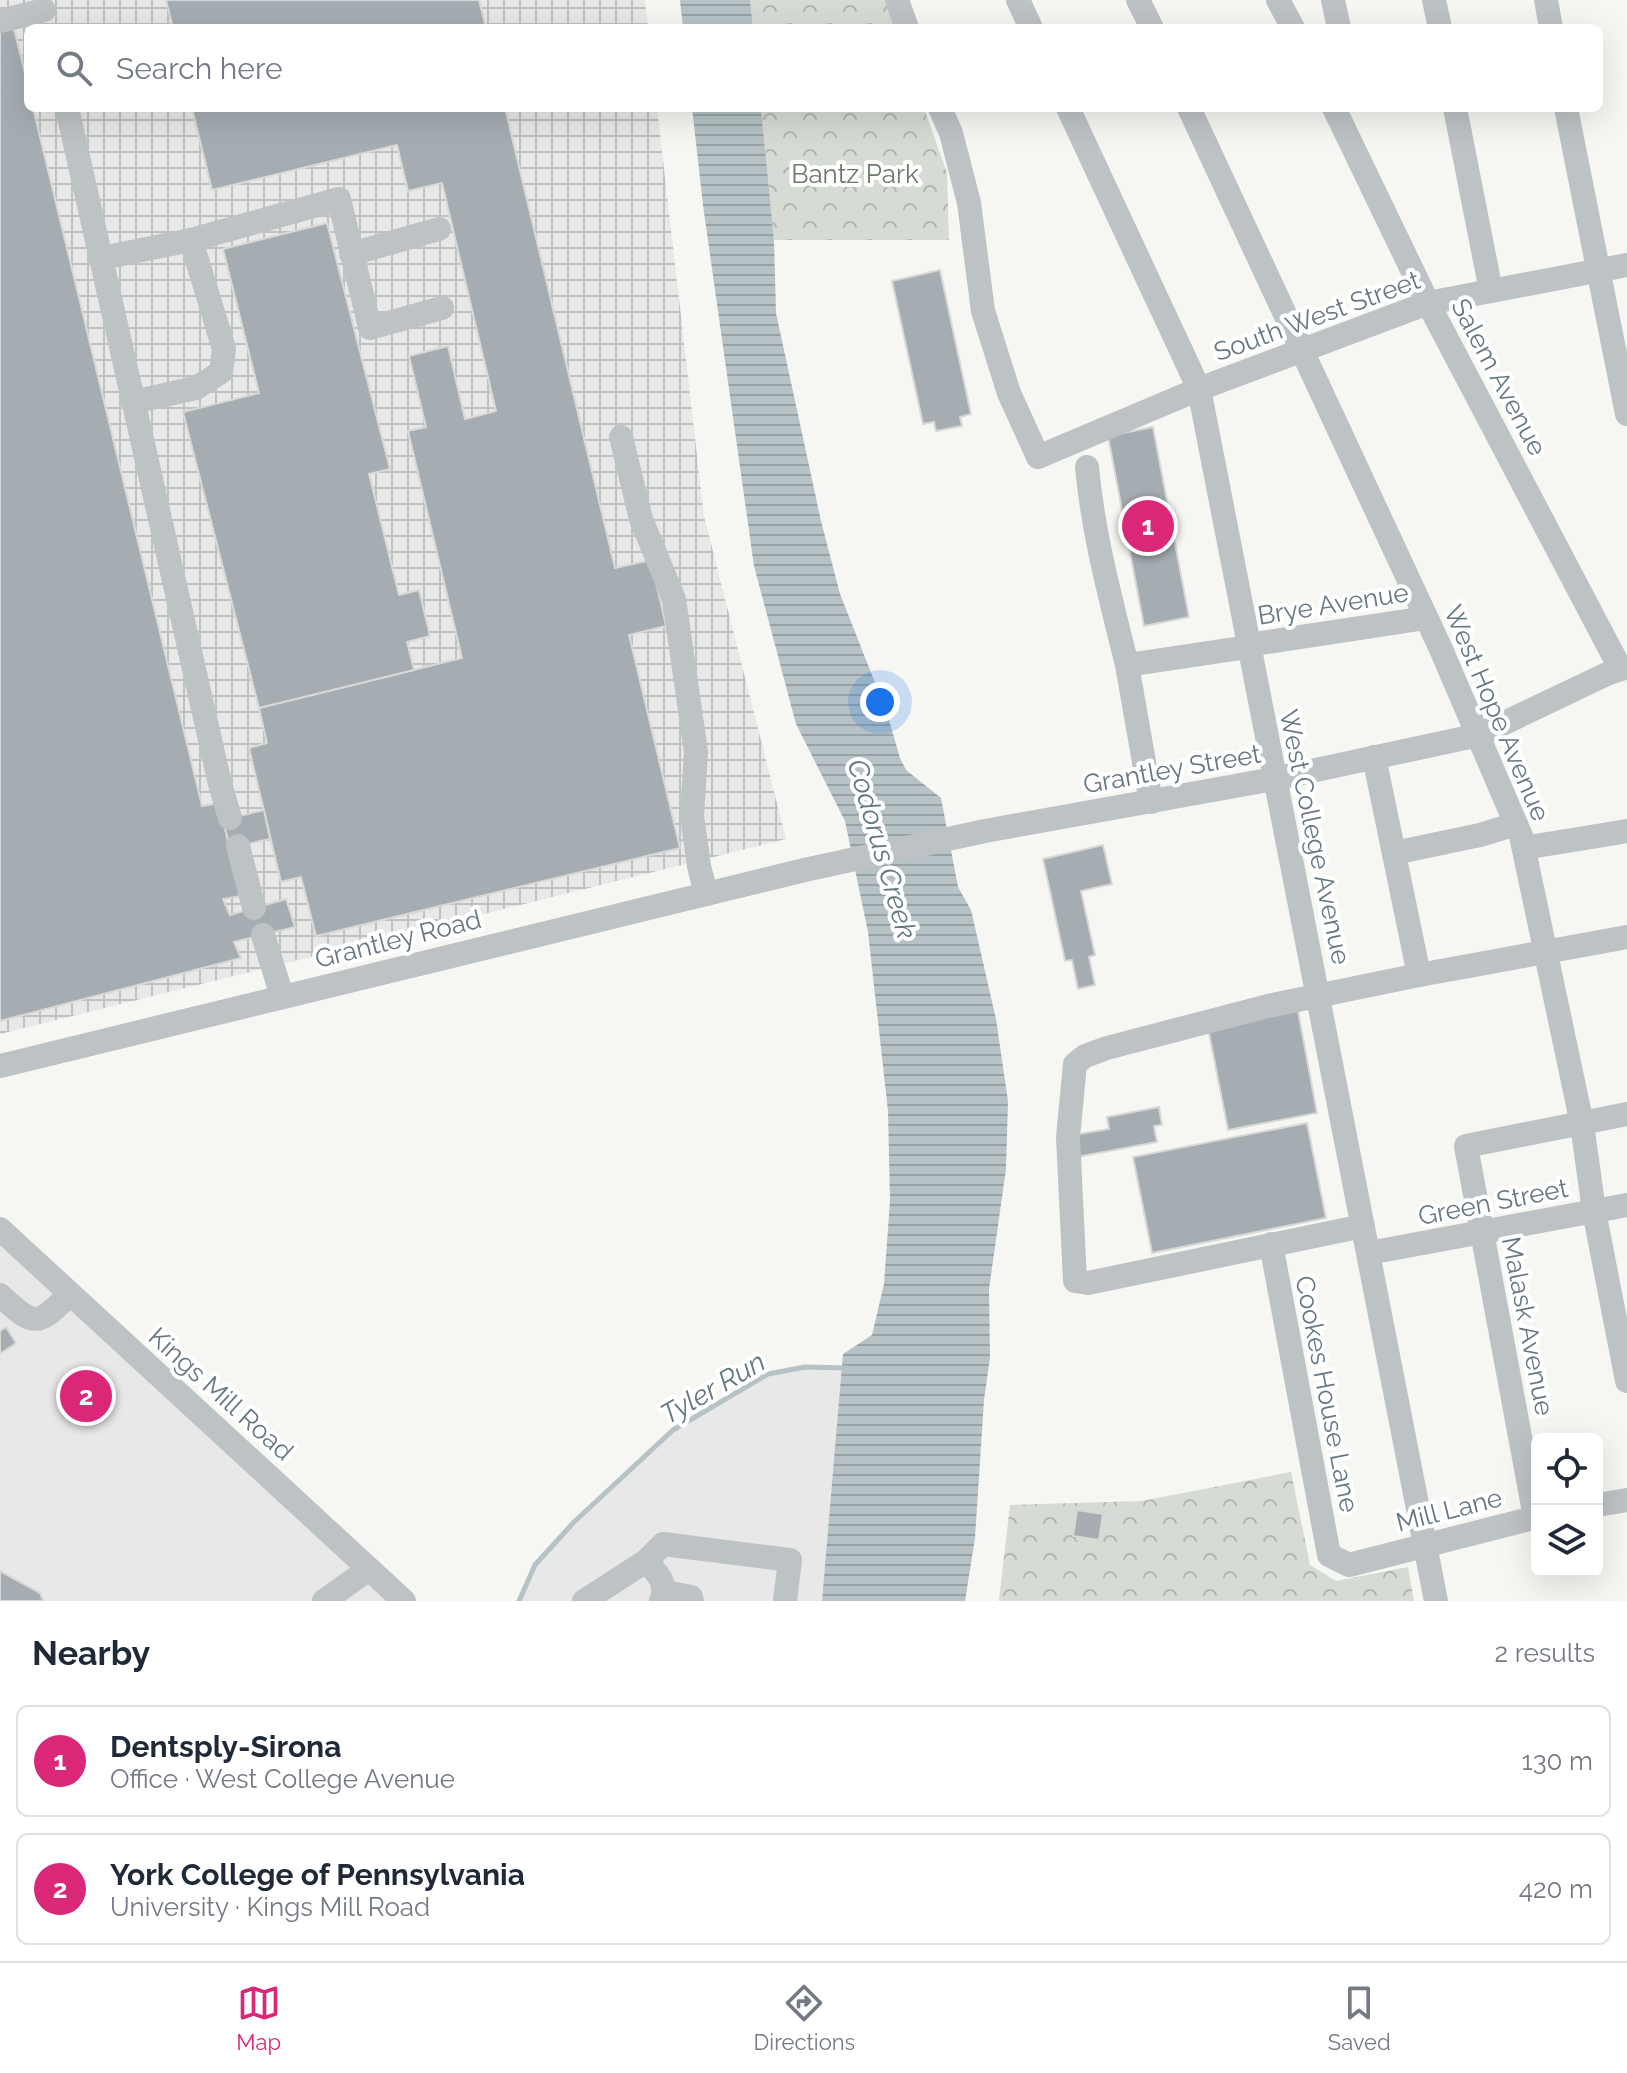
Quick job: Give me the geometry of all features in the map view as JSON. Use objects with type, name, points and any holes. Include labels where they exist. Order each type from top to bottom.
[{"type":"street","points":[[897,0],[906,24]]},
{"type":"street","points":[[1018,0],[1029,24]]},
{"type":"street","points":[[1138,0],[1150,24]]},
{"type":"street","points":[[1278,0],[1291,24]]},
{"type":"street","points":[[1333,0],[1338,24]]},
{"type":"street","points":[[1434,0],[1439,24]]},
{"type":"street","points":[[1546,0],[1550,24]]},
{"type":"street","points":[[0,19],[45,13]]},
{"type":"street","points":[[68,112],[230,818]]},
{"type":"street","name":"South West Street","points":[[942,112],[951,133],[969,203],[983,311],[1009,393],[1038,457],[1199,389],[1428,303],[1627,265]]},
{"type":"street","name":"West College Avenue","points":[[1070,112],[1199,389],[1436,1601]]},
{"type":"street","name":"West Hope Avenue","points":[[1191,112],[1426,618],[1516,824],[1547,952],[1582,1124],[1594,1211],[1627,1381]]},
{"type":"street","name":"Salem Avenue","points":[[1336,112],[1428,303],[1624,668]]},
{"type":"street","points":[[1355,112],[1366,170]]},
{"type":"street","points":[[1456,112],[1491,291]]},
{"type":"street","points":[[1567,112],[1627,414]]},
{"type":"street","points":[[102,258],[191,240],[339,199],[370,328],[442,308]]},
{"type":"street","points":[[351,254],[439,229]]},
{"type":"street","points":[[133,402],[196,388],[221,372],[224,349],[191,240]]},
{"type":"street","points":[[621,437],[641,519],[674,599],[696,752],[692,816],[706,894]]},
{"type":"street","points":[[1087,467],[1099,545],[1127,665],[1151,802]]},
{"type":"street","name":"Brye Avenue","points":[[1127,665],[1426,618]]},
{"type":"street","name":"Grantley Street","points":[[809,869],[985,831],[1274,779],[1479,735],[1624,668]]},
{"type":"street","points":[[1374,757],[1419,975]]},
{"type":"street","points":[[1394,853],[1516,824]]},
{"type":"street","points":[[1524,848],[1627,831]]},
{"type":"street","points":[[238,846],[254,908]]},
{"type":"street","name":"Grantley Road","points":[[0,1066],[809,869]]},
{"type":"street","points":[[263,935],[282,996]]},
{"type":"street","points":[[1363,1226],[1088,1283],[1075,1281],[1068,1137],[1075,1064],[1085,1056],[1107,1048],[1268,1006],[1627,937]]},
{"type":"street","points":[[1582,1124],[1627,1114]]},
{"type":"street","name":"Malask Avenue","points":[[1534,1505],[1466,1146],[1582,1124]]},
{"type":"street","name":"Green Street","points":[[1369,1253],[1627,1205]]},
{"type":"street","name":"Kings Mill Road","points":[[0,1229],[404,1601]]},
{"type":"street","name":"Cookes House Lane","points":[[1271,1244],[1329,1555]]},
{"type":"street","points":[[0,1295],[27,1319],[35,1320],[44,1317],[70,1294]]},
{"type":"street","points":[[1603,1504],[1627,1500]]},
{"type":"street","name":"Mill Lane","points":[[1329,1555],[1349,1565],[1531,1518]]},
{"type":"street","points":[[596,1599],[663,1544],[790,1560],[785,1601]]},
{"type":"street","points":[[646,1561],[660,1576],[663,1596],[691,1597],[692,1601]]},
{"type":"street","points":[[324,1601],[369,1569]]},
{"type":"shaded area","points":[[0,0],[645,0],[648,24],[24,24],[24,112],[657,112],[704,516],[786,839],[0,1034]]},
{"type":"shaded area","points":[[0,1238],[389,1601],[0,1601]]},
{"type":"shaded area","points":[[805,1367],[843,1368],[822,1601],[519,1601],[535,1565],[623,1474],[673,1430],[760,1378]]},
{"type":"green space","points":[[750,0],[886,0],[895,24],[753,24]]},
{"type":"green space","name":"Bantz Park","points":[[761,112],[925,112],[947,173],[949,240],[774,240]]},
{"type":"green space","points":[[1291,1472],[1310,1565],[1336,1581],[1408,1567],[1414,1601],[999,1601],[1010,1505],[1142,1501]]},
{"type":"water","points":[[680,0],[750,0],[753,24],[683,24]]},
{"type":"water","name":"Codorus Creek","points":[[692,112],[761,112],[774,240],[776,313],[821,521],[840,594],[887,713],[900,758],[906,770],[941,798],[958,887],[971,910],[996,1019],[1008,1101],[1006,1169],[989,1289],[990,1357],[984,1400],[975,1538],[965,1601],[822,1601],[843,1354],[872,1335],[884,1284],[890,1201],[888,1111],[868,932],[845,821],[796,724],[754,566]]},
{"type":"building","points":[[166,0],[479,0],[485,24],[172,24]]},
{"type":"building","points":[[13,25],[24,69],[24,112],[34,112],[202,806],[219,803],[241,896],[223,899],[230,915],[286,899],[295,927],[234,942],[241,958],[0,1021],[0,28]]},
{"type":"building","points":[[193,112],[506,112],[615,568],[651,560],[666,626],[629,635],[680,848],[316,936],[301,877],[281,882],[249,748],[267,743],[259,708],[462,658],[408,431],[426,427],[409,356],[448,346],[465,419],[496,411],[442,183],[408,191],[397,145],[212,190]]},
{"type":"building","points":[[327,223],[390,469],[369,474],[399,595],[419,590],[430,636],[407,642],[414,670],[259,708],[183,412],[259,393],[223,249]]},
{"type":"building","points":[[940,270],[971,414],[960,417],[962,426],[936,431],[934,422],[923,424],[892,281]]},
{"type":"building","points":[[1153,427],[1189,617],[1144,626],[1108,436]]},
{"type":"building","points":[[264,810],[270,839],[230,848],[223,820]]},
{"type":"building","points":[[1103,845],[1112,884],[1081,891],[1095,955],[1089,957],[1095,985],[1078,989],[1072,960],[1065,961],[1043,859]]},
{"type":"building","points":[[1298,1011],[1317,1113],[1228,1130],[1208,1028]]},
{"type":"building","points":[[1159,1107],[1162,1125],[1154,1126],[1157,1142],[1077,1157],[1073,1135],[1109,1129],[1107,1117]]},
{"type":"building","points":[[1307,1123],[1326,1218],[1152,1253],[1133,1157]]},
{"type":"building","points":[[6,1327],[16,1343],[0,1354],[0,1331]]},
{"type":"building","points":[[1077,1510],[1103,1514],[1099,1540],[1073,1536]]},
{"type":"building","points":[[0,1571],[40,1593],[43,1601],[0,1601]]},
{"type":"waterway","name":"Tyler Run","points":[[519,1601],[535,1565],[574,1522],[673,1430],[768,1374],[805,1367],[847,1368]]},
{"type":"place","name":"Dentsply-Sirona","points":[[1148,526]]},
{"type":"place","name":"York College of Pennsylvania","points":[[86,1396]]}]
